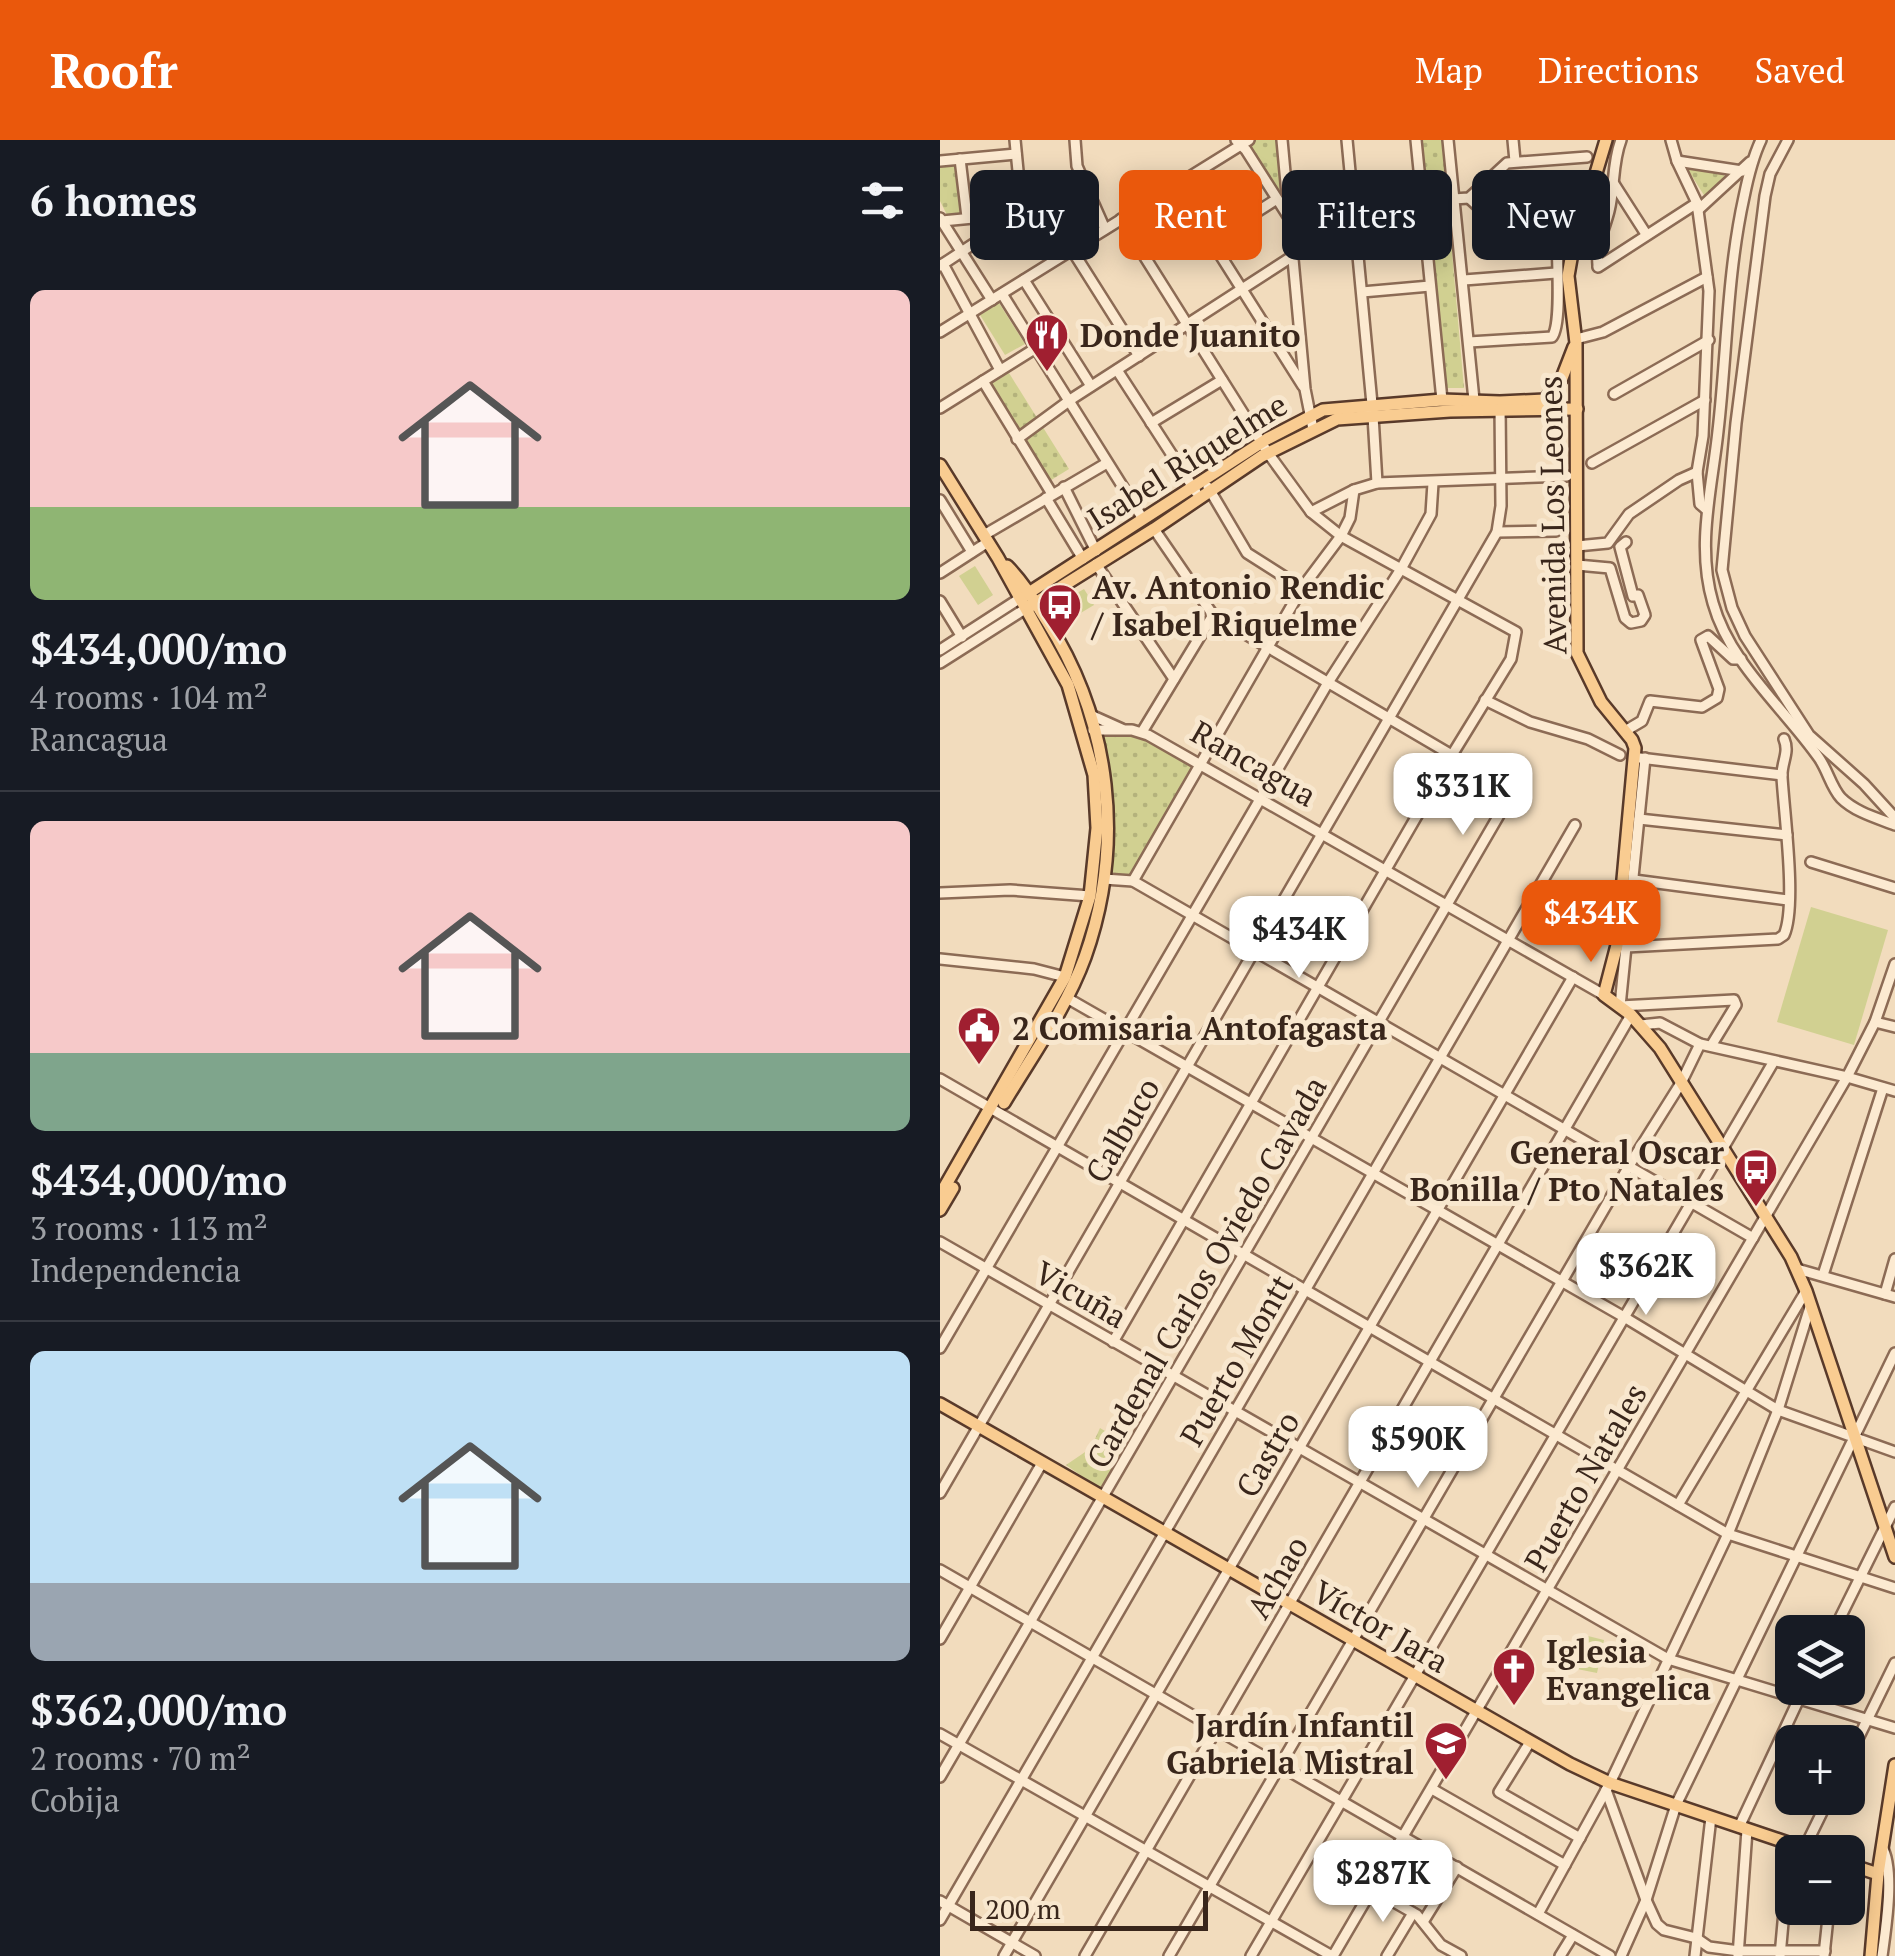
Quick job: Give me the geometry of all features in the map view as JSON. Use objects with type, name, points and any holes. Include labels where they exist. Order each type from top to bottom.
[{"type":"main road","name":"Avenida Los Leones","points":[[1604,995],[1619,933],[1640,758],[1632,740],[1601,702],[1577,653],[1576,341],[1568,288],[1570,264],[1606,140]]},
{"type":"main road","name":"Isabel Riquelme","points":[[1027,601],[1063,586],[1143,519],[1344,406],[1369,412],[1463,410],[1545,400],[1562,378],[1576,341]]},
{"type":"main road","name":"Isabel Riquelme","points":[[1369,412],[1442,400],[1577,409]]},
{"type":"main road","points":[[940,464],[1027,601],[1057,660],[1078,713],[1094,775],[1096,803],[1090,896],[1065,976],[940,1210]]},
{"type":"main road","name":"Isabel Riquelme","points":[[1027,601],[1083,559],[1096,557],[1154,529],[1202,489]]},
{"type":"main road","points":[[1050,625],[1051,607],[1063,586]]},
{"type":"main road","points":[[940,1195],[1068,998],[1091,939],[1104,878],[1108,802],[1093,716],[1080,681],[1050,625],[1027,601]]},
{"type":"main road","name":"Rancagua","points":[[1604,995],[1641,1025],[1797,1269],[1895,1557]]},
{"type":"main road","name":"Víctor Jara","points":[[940,1404],[1608,1786],[1775,1839]]},
{"type":"main road","points":[[1871,1956],[1888,1875],[1882,1847],[1895,1765]]},
{"type":"street","points":[[1015,140],[1018,170]]},
{"type":"street","points":[[1075,140],[1079,170]]},
{"type":"street","points":[[1282,140],[1285,170]]},
{"type":"street","points":[[1347,140],[1350,170]]},
{"type":"street","points":[[1416,140],[1419,170]]},
{"type":"street","points":[[1448,140],[1474,400],[1463,410]]},
{"type":"street","points":[[1513,140],[1515,161]]},
{"type":"street","points":[[1621,140],[1613,167],[1609,212],[1596,247],[1598,267],[1646,234],[1697,207],[1752,160]]},
{"type":"street","points":[[1671,140],[1697,207],[1707,276],[1709,340],[1697,472],[1700,504],[1706,510]]},
{"type":"street","points":[[1762,140],[1752,160],[1736,230],[1718,432],[1706,510],[1706,568],[1712,600],[1720,624],[1741,659],[1818,756],[1842,799],[1854,808],[1895,821]]},
{"type":"street","points":[[1788,140],[1770,174],[1764,196],[1722,570],[1732,608],[1745,636],[1809,735],[1864,784],[1895,821]]},
{"type":"street","points":[[1200,170],[1241,142],[1282,207]]},
{"type":"street","points":[[940,161],[1016,154]]},
{"type":"street","points":[[1453,199],[1469,198],[1502,166],[1515,161],[1587,157]]},
{"type":"street","points":[[960,159],[967,218]]},
{"type":"street","points":[[1677,162],[1742,171]]},
{"type":"street","points":[[1612,182],[1646,234]]},
{"type":"street","points":[[1469,198],[1483,211],[1548,210],[1557,225],[1558,326],[1552,337],[1469,342]]},
{"type":"street","points":[[1262,209],[1277,199]]},
{"type":"street","points":[[1099,216],[1105,230]]},
{"type":"street","points":[[970,218],[941,220],[992,300]]},
{"type":"street","points":[[1099,234],[1119,221]]},
{"type":"street","points":[[970,244],[942,265],[1000,370]]},
{"type":"street","points":[[940,332],[1056,260]]},
{"type":"street","points":[[1078,260],[1138,356]]},
{"type":"street","points":[[1113,1342],[1452,754],[1511,659],[1516,632],[1341,536],[1310,512],[1146,260]]},
{"type":"street","points":[[1223,260],[1304,389]]},
{"type":"street","points":[[1016,439],[1284,260]]},
{"type":"street","points":[[1293,260],[1304,389],[1312,422]]},
{"type":"street","points":[[1359,260],[1376,484]]},
{"type":"street","points":[[1428,260],[1442,400]]},
{"type":"street","points":[[1464,280],[1556,273]]},
{"type":"street","points":[[1576,341],[1603,332],[1707,276]]},
{"type":"street","points":[[1024,280],[1091,386]]},
{"type":"street","points":[[1362,292],[1430,286]]},
{"type":"street","points":[[1002,294],[1143,519]]},
{"type":"street","points":[[1614,394],[1709,340]]},
{"type":"street","points":[[940,408],[1036,348]]},
{"type":"street","points":[[1117,370],[1247,553],[1302,588]]},
{"type":"street","points":[[1152,423],[1222,380]]},
{"type":"street","points":[[983,381],[1083,559]]},
{"type":"street","points":[[1592,462],[1705,400]]},
{"type":"street","name":"Calbuco","points":[[940,1493],[1497,532],[1500,406]]},
{"type":"street","points":[[940,573],[1049,496],[1107,463]]},
{"type":"street","points":[[1577,546],[1608,544],[1628,514],[1697,472]]},
{"type":"street","points":[[1310,512],[1354,490],[1376,484],[1567,476]]},
{"type":"street","points":[[940,1348],[1328,681],[1401,568],[1431,514],[1434,484]]},
{"type":"street","points":[[1064,488],[1096,557],[1174,679]]},
{"type":"street","points":[[1133,881],[1302,588],[1341,536],[1350,518],[1354,490]]},
{"type":"street","points":[[940,500],[972,552]]},
{"type":"street","points":[[1154,529],[1213,615],[1452,754]]},
{"type":"street","points":[[1497,532],[1556,531]]},
{"type":"street","points":[[1577,565],[1610,568],[1626,618],[1632,623],[1641,621],[1645,615],[1638,595],[1633,596],[1620,547],[1626,542]]},
{"type":"street","points":[[940,601],[968,646]]},
{"type":"street","name":"Isabel Riquelme","points":[[940,650],[1027,601]]},
{"type":"street","name":"Isabel Riquelme","points":[[940,663],[1027,601]]},
{"type":"street","points":[[1142,732],[1213,615]]},
{"type":"street","points":[[1625,731],[1642,721],[1650,702],[1702,706],[1717,698],[1719,689],[1701,640],[1708,636],[1733,659],[1741,659]]},
{"type":"street","points":[[1485,700],[1530,722],[1588,739],[1620,755]]},
{"type":"street","points":[[1078,713],[1096,730]]},
{"type":"street","name":"Rancagua","points":[[1093,716],[1124,730]]},
{"type":"street","name":"Rancagua","points":[[1096,730],[1142,732],[1604,995]]},
{"type":"street","points":[[1626,947],[1778,939],[1787,929],[1784,739]]},
{"type":"street","name":"Cardenal Carlos Oviedo Cavada","points":[[940,1777],[1514,791],[1452,754]]},
{"type":"street","points":[[1640,758],[1782,774]]},
{"type":"street","name":"Avenida Los Leones","points":[[1620,1006],[1639,819],[1640,758]]},
{"type":"street","points":[[1639,819],[1787,835]]},
{"type":"street","name":"Puerto Montt","points":[[940,1920],[944,1904],[1021,1780],[1575,825]]},
{"type":"street","points":[[1811,862],[1895,888]]},
{"type":"street","points":[[1104,878],[1133,881],[1753,1238]]},
{"type":"street","points":[[1634,880],[1788,900]]},
{"type":"street","points":[[1540,886],[1603,924]]},
{"type":"street","points":[[940,893],[1010,890],[1090,896]]},
{"type":"street","points":[[940,960],[1009,965],[1065,976]]},
{"type":"street","name":"Puerto Natales","points":[[1333,1956],[1847,1077],[1875,1022],[1895,964]]},
{"type":"street","name":"Castro","points":[[1004,1956],[1573,977]]},
{"type":"street","points":[[1068,998],[1624,1317],[1778,1410],[1895,1452]]},
{"type":"street","points":[[1169,1956],[1629,1167],[1736,1005],[1734,1000],[1620,1006]]},
{"type":"street","name":"Achao","points":[[1085,1956],[1632,1015]]},
{"type":"street","points":[[1875,1022],[1895,1027]]},
{"type":"street","points":[[1641,1025],[1660,1023],[1706,1045],[1895,1091]]},
{"type":"street","points":[[1251,1956],[1774,1062]]},
{"type":"street","points":[[940,1079],[1728,1534],[1895,1588]]},
{"type":"street","points":[[1823,1276],[1883,1088]]},
{"type":"street","name":"Vicuña","points":[[940,1242],[1668,1659],[1775,1692]]},
{"type":"street","points":[[1797,1269],[1890,1295],[1895,1259]]},
{"type":"street","points":[[1678,1505],[1806,1291]]},
{"type":"street","points":[[1538,1914],[1608,1786],[1728,1534],[1778,1410],[1811,1305]]},
{"type":"street","points":[[1621,1956],[1646,1900],[1676,1805],[1895,1354]]},
{"type":"street","points":[[940,1639],[1042,1463]]},
{"type":"street","points":[[1842,1615],[1895,1507]]},
{"type":"street","points":[[940,1570],[1610,1956]]},
{"type":"street","points":[[1863,1725],[1895,1663]]},
{"type":"street","points":[[1738,1953],[1743,1828],[1795,1705]]},
{"type":"street","name":"Vicuña","points":[[1818,1705],[1895,1728]]},
{"type":"street","points":[[940,1734],[1333,1956]]},
{"type":"street","points":[[1530,1742],[1499,1792],[1580,1838]]},
{"type":"street","points":[[1608,1786],[1646,1900],[1664,1930],[1738,1953],[1824,1953],[1827,1925]]},
{"type":"street","points":[[1432,1789],[1565,1865]]},
{"type":"street","points":[[1696,1956],[1711,1817]]},
{"type":"street","points":[[1423,1922],[1457,1867]]},
{"type":"street","points":[[1882,1956],[1890,1935],[1888,1875]]},
{"type":"street","points":[[1373,1890],[1413,1913],[1441,1945],[1461,1956]]},
{"type":"street","points":[[944,1904],[1035,1956]]},
{"type":"street","points":[[1387,1956],[1413,1913]]},
{"type":"street","points":[[1781,1952],[1783,1925]]},
{"type":"street","points":[[1560,1956],[1573,1935]]},
{"type":"street","points":[[1433,1956],[1441,1945]]},
{"type":"shaded area","points":[[1256,140],[1279,140],[1282,197],[1248,145]]},
{"type":"shaded area","points":[[1422,140],[1442,140],[1445,170],[1425,170]]},
{"type":"shaded area","points":[[958,162],[962,215],[948,217],[940,201],[940,164]]},
{"type":"shaded area","points":[[1685,165],[1723,170],[1725,179],[1707,200]]},
{"type":"shaded area","points":[[1452,253],[1464,388],[1443,388],[1432,260],[1452,260]]},
{"type":"shaded area","points":[[999,303],[1025,344],[1005,355],[980,315]]},
{"type":"shaded area","points":[[1009,373],[1069,469],[1048,482],[988,386]]},
{"type":"shaded area","points":[[975,566],[993,595],[978,605],[959,576]]},
{"type":"shaded area","points":[[1084,589],[1094,605],[1064,623],[1054,606]]},
{"type":"shaded area","points":[[1101,734],[1141,735],[1198,765],[1131,877],[1110,872]]},
{"type":"shaded area","points":[[1811,907],[1888,930],[1854,1045],[1777,1022]]},
{"type":"shaded area","points":[[1100,1428],[1126,1444],[1100,1489],[1066,1465],[1091,1448]]},
{"type":"shaded area","points":[[1584,1635],[1604,1640],[1597,1673],[1577,1669]]},
{"type":"place","name":"Donde Juanito","points":[[1047,373]]},
{"type":"place","name":"Av. Antonio Rendic / Isabel Riquelme","points":[[1060,643]]},
{"type":"place","name":"2 Comisaria Antofagasta","points":[[979,1066]]},
{"type":"place","name":"General Oscar Bonilla / Pto Natales","points":[[1756,1208]]},
{"type":"place","name":"Iglesia Evangelica","points":[[1514,1707]]},
{"type":"place","name":"Jardín Infantil Gabriela Mistral","points":[[1446,1781]]}]
